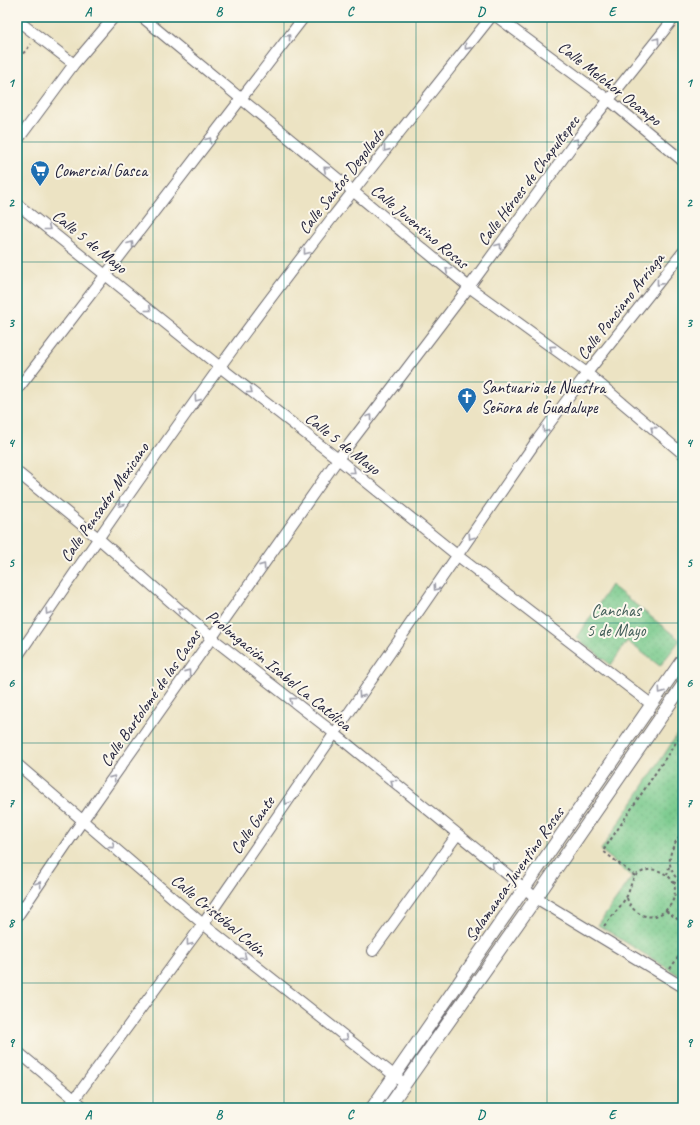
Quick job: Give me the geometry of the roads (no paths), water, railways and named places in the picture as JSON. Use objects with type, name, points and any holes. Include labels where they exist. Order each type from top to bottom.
[{"type":"street","points":[[17,141],[74,64],[114,17]]},
{"type":"street","name":"Calle Juventino Rosas","points":[[142,17],[469,287],[587,373],[683,454]]},
{"type":"street","points":[[17,390],[107,275],[304,17]]},
{"type":"street","name":"Calle Santos Degollado","points":[[220,367],[353,191],[491,17]]},
{"type":"street","name":"Calle Melchor Ocampo","points":[[497,17],[609,100],[683,161]]},
{"type":"street","name":"Calle Héroes de Chapultepec","points":[[338,459],[469,287],[575,142],[675,17]]},
{"type":"street","points":[[17,20],[74,64]]},
{"type":"street","name":"Calle 5 de Mayo","points":[[17,204],[458,556],[651,704]]},
{"type":"street","name":"Calle Ponciano Arriaga","points":[[458,556],[537,440],[587,373],[683,252]]},
{"type":"street","name":"Calle Pensador Mexicano","points":[[17,657],[98,538],[220,367]]},
{"type":"street","name":"Calle Bartolomé de las Casas","points":[[17,917],[83,820],[338,459]]},
{"type":"street","name":"Prolongación Isabel La Católica","points":[[17,472],[98,538],[212,638],[334,733],[536,898]]},
{"type":"street","name":"Calle Gante","points":[[68,1108],[203,924],[458,556]]},
{"type":"street","name":"Salamanca-Juventino Rosas","points":[[372,1108],[683,658]]},
{"type":"street","name":"Salamanca-Juventino Rosas","points":[[388,1108],[536,898],[683,685]]},
{"type":"street","name":"Calle Cristóbal Colón","points":[[17,764],[203,924],[405,1084]]},
{"type":"street","points":[[373,951],[457,835]]},
{"type":"street","points":[[536,898],[683,987]]},
{"type":"street","points":[[17,1051],[85,1108]]},
{"type":"place","name":"Comercial Gasca","points":[[40,187]]},
{"type":"place","name":"Santuario de Nuestra Señora de Guadalupe","points":[[467,414]]},
{"type":"park label","name":"Canchas 5 de Mayo","points":[[616,620]]}]
